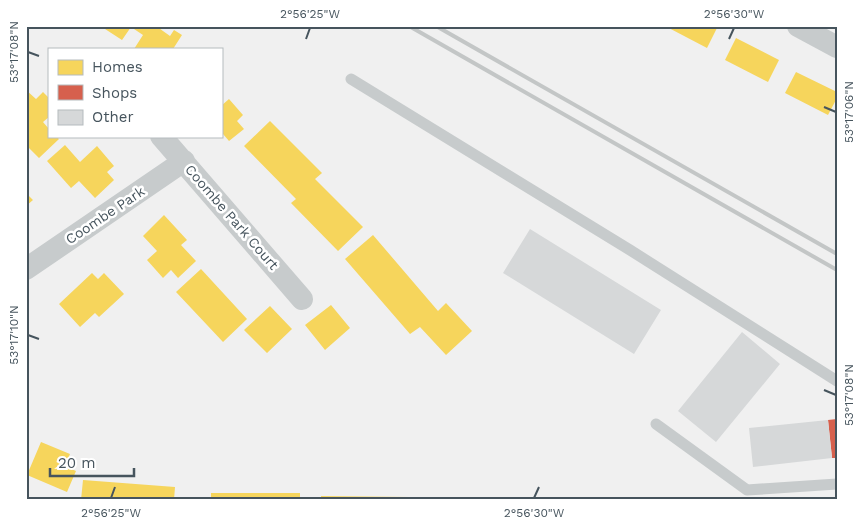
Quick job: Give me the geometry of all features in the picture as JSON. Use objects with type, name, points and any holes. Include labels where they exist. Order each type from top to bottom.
[{"type":"street","points":[[798,26],[837,47]]},
{"type":"street","name":"Coombe Park Court","points":[[164,138],[302,298]]},
{"type":"street","name":"Coombe Park","points":[[26,269],[184,161]]},
{"type":"lane","points":[[351,79],[630,250],[837,381]]},
{"type":"lane","points":[[656,424],[747,490],[837,484]]},
{"type":"building: Homes","points":[[107,26],[156,26],[170,36],[174,30],[182,35],[174,48],[135,48],[143,35],[131,27],[122,40],[105,29]]},
{"type":"building: Homes","points":[[665,26],[718,26],[707,48]]},
{"type":"building: Homes","points":[[736,38],[779,60],[768,82],[725,60]]},
{"type":"building: Homes","points":[[796,72],[837,92],[837,98],[828,115],[785,93]]},
{"type":"building: Homes","points":[[26,90],[36,99],[43,92],[48,97],[48,118],[43,122],[48,128],[48,138],[59,139],[39,158],[26,145]]},
{"type":"building: Homes","points":[[229,99],[243,115],[237,121],[244,129],[229,141],[222,134],[222,105]]},
{"type":"building: Homes","points":[[270,121],[322,173],[315,179],[363,227],[338,251],[291,203],[296,199],[244,146]]},
{"type":"building: Homes","points":[[65,145],[80,162],[97,146],[114,166],[107,172],[114,180],[95,198],[79,181],[71,188],[47,161]]},
{"type":"building: Homes","points":[[26,193],[33,200],[26,206]]},
{"type":"building: Homes","points":[[164,215],[187,240],[181,245],[196,261],[178,278],[171,270],[163,278],[147,260],[157,251],[143,236]]},
{"type":"building: Homes","points":[[373,235],[438,311],[446,303],[472,331],[446,355],[420,327],[410,334],[345,259]]},
{"type":"building: Homes","points":[[201,269],[247,319],[223,342],[176,292]]},
{"type":"building: Homes","points":[[92,273],[98,279],[104,273],[124,294],[99,317],[95,313],[80,327],[59,304]]},
{"type":"building: Homes","points":[[331,305],[350,328],[325,350],[305,325]]},
{"type":"building: Homes","points":[[270,306],[292,329],[267,353],[244,330]]},
{"type":"building: Homes","points":[[41,442],[70,454],[65,466],[76,471],[67,492],[27,475]]},
{"type":"building: Homes","points":[[83,480],[175,487],[174,500],[81,500]]},
{"type":"building: Homes","points":[[211,493],[300,493],[300,500],[211,500]]},
{"type":"building: Homes","points":[[321,496],[409,497],[409,500],[321,500]]},
{"type":"building: Shops","points":[[837,419],[837,458],[832,458],[828,420]]},
{"type":"building: Other","points":[[530,229],[661,310],[634,354],[503,273]]},
{"type":"building: Other","points":[[742,332],[780,364],[716,442],[678,411]]},
{"type":"building: Other","points":[[828,420],[832,458],[753,467],[749,428]]},
{"type":"railway","points":[[409,26],[837,270]]},
{"type":"railway","points":[[436,26],[837,254]]}]
